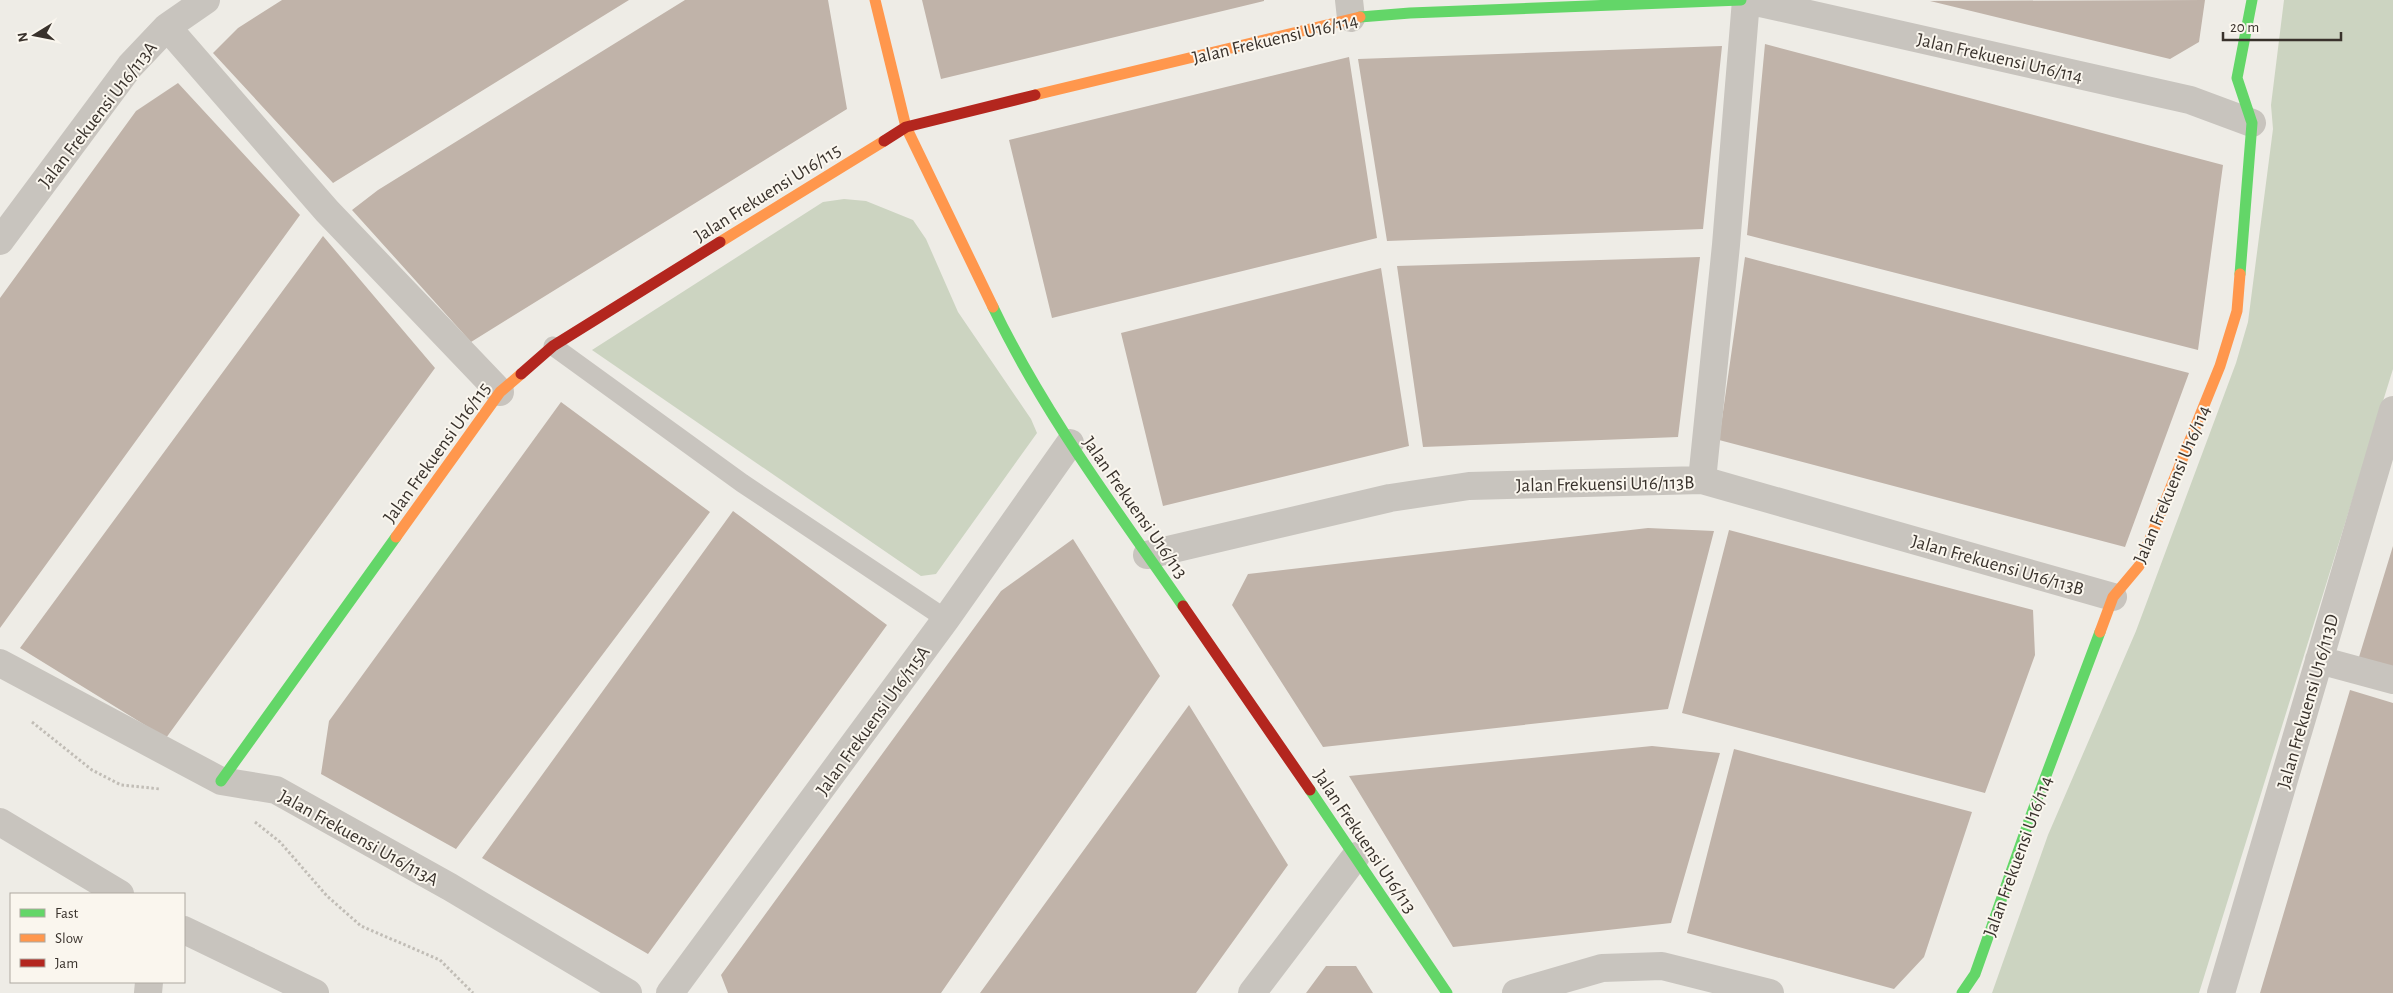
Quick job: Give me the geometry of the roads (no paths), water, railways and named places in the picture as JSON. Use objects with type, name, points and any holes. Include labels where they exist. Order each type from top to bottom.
[{"type":"street","name":"Jalan Frekuensi U16/113A","points":[[0,241],[130,66],[167,27],[206,0]]},
{"type":"street","name":"Jalan Frekuensi U16/113","points":[[875,0],[906,127],[1010,343],[1070,443],[1356,856],[1448,993]]},
{"type":"street","name":"Jalan Frekuensi U16/114","points":[[906,127],[1350,9],[1410,13],[1741,0]]},
{"type":"street","points":[[1702,480],[1726,246],[1746,0]]},
{"type":"street","name":"Jalan Frekuensi U16/114","points":[[1746,0],[2190,100],[2252,123]]},
{"type":"street","name":"Jalan Frekuensi U16/114","points":[[1962,993],[1975,974],[2030,818],[2113,597],[2139,566],[2220,366],[2237,311],[2252,123],[2236,78],[2252,0]]},
{"type":"street","points":[[167,27],[327,211],[500,392]]},
{"type":"street","name":"Jalan Frekuensi U16/115","points":[[220,781],[500,392],[553,346],[906,127]]},
{"type":"street","name":"Jalan Frekuensi U16/113D","points":[[2220,993],[2393,410]]},
{"type":"street","name":"Jalan Frekuensi U16/115A","points":[[670,993],[946,619],[1070,443]]},
{"type":"street","name":"Jalan Frekuensi U16/113B","points":[[1148,555],[1390,498],[1469,486],[1702,480],[2113,597]]},
{"type":"street","points":[[2319,660],[2393,680]]},
{"type":"street","name":"Jalan Frekuensi U16/113A","points":[[0,663],[220,781],[276,790],[450,887],[628,993]]},
{"type":"street","points":[[0,822],[118,893]]},
{"type":"street","points":[[1252,993],[1356,856]]},
{"type":"street","points":[[185,930],[315,993]]},
{"type":"street","points":[[1516,993],[1602,968],[1662,966],[1770,993]]},
{"type":"lane","points":[[553,346],[742,483],[946,619]]}]
